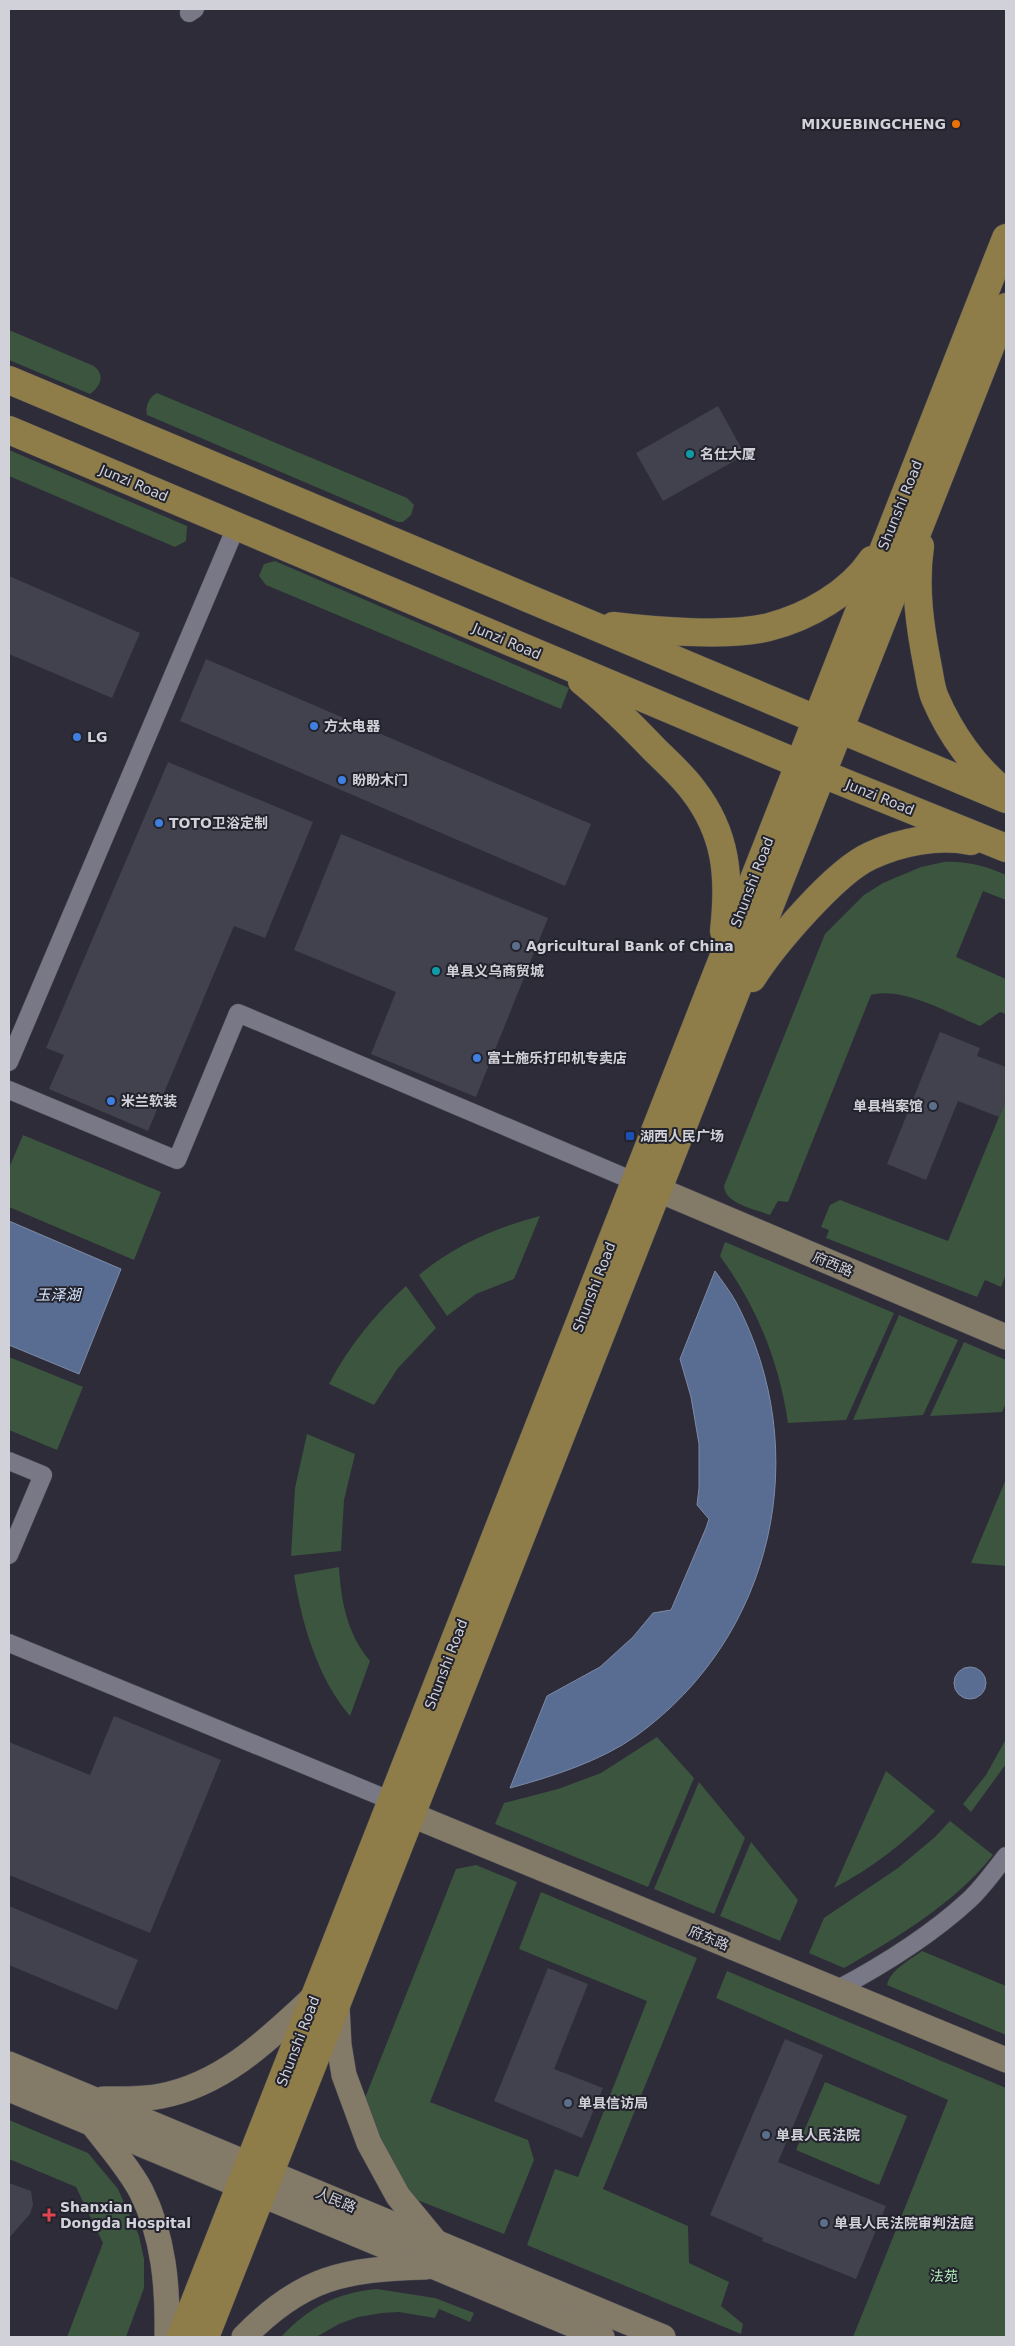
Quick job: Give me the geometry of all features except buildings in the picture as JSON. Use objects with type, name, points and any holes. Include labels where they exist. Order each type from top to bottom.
[{"type":"main road","name":"Shunshi Road","points":[[647,1186],[727,1018],[841,729],[913,509],[1006,238]]},
{"type":"main road","name":"Shunshi Road","points":[[181,2337],[255,2180],[647,1186],[715,978],[816,719],[1006,307]]},
{"type":"main road","points":[[9,380],[1006,799]]},
{"type":"main road","name":"Junzi Road","points":[[9,430],[798,764],[1006,849]]},
{"type":"main road","points":[[578,619],[615,626],[706,631],[767,628],[793,620],[824,604],[849,585],[866,568],[913,509]]},
{"type":"main road","points":[[913,509],[919,554],[919,619],[934,696],[947,722],[964,748],[996,785],[1006,793]]},
{"type":"main road","points":[[559,663],[622,715],[692,789],[708,812],[720,839],[726,870],[727,901],[715,978]]},
{"type":"main road","points":[[727,1018],[762,964],[802,916],[848,871],[869,856],[896,846],[950,838],[1006,849]]},
{"type":"main road","name":"府西路","points":[[647,1186],[1006,1337]]},
{"type":"main road","name":"府东路","points":[[402,1808],[1006,2060]]},
{"type":"main road","points":[[94,2099],[132,2099],[160,2096],[211,2079],[326,2000],[339,2045],[344,2075],[369,2143],[398,2196],[435,2255],[341,2275],[315,2284],[286,2299],[244,2337]]},
{"type":"main road","name":"人民路","points":[[9,2064],[94,2099],[255,2180]]},
{"type":"main road","name":"人民路","points":[[9,2089],[92,2124],[255,2180],[435,2255],[663,2337]]},
{"type":"main road","points":[[92,2124],[141,2190],[154,2221],[164,2269],[167,2337]]},
{"type":"main road","name":"Shunshi Road","points":[[205,2337],[255,2180]]},
{"type":"main road","name":"人民路","points":[[435,2255],[602,2337]]},
{"type":"street","points":[[9,1062],[236,527]]},
{"type":"street","points":[[9,1090],[177,1160],[238,1013],[647,1186]]},
{"type":"street","points":[[9,1461],[43,1475],[9,1555]]},
{"type":"street","points":[[9,1643],[402,1808]]},
{"type":"street","points":[[836,1990],[872,1971],[930,1932],[970,1899],[1006,1856]]},
{"type":"green space","points":[[9,330],[94,366],[100,373],[97,388],[90,394],[9,360]]},
{"type":"green space","points":[[157,393],[407,498],[414,505],[411,515],[403,522],[398,522],[147,415],[148,402]]},
{"type":"green space","points":[[9,450],[187,526],[186,541],[175,547],[9,476]]},
{"type":"green space","points":[[275,561],[569,688],[561,709],[266,585],[259,576],[264,564]]},
{"type":"green space","points":[[944,862],[976,865],[1006,875],[1006,900],[983,891],[956,957],[1006,979],[1006,1014],[1000,1012],[980,1026],[926,1003],[897,994],[883,993],[871,995],[788,1202],[778,1201],[770,1215],[735,1202],[726,1192],[724,1186],[825,934],[864,895],[883,883],[921,867]]},
{"type":"green space","points":[[1006,1100],[1006,1274],[1001,1287],[985,1280],[977,1297],[826,1238],[829,1230],[821,1227],[830,1205],[840,1200],[948,1241]]},
{"type":"green space","points":[[23,1135],[161,1192],[134,1260],[9,1207],[9,1168]]},
{"type":"green space","points":[[540,1216],[514,1279],[476,1294],[447,1316],[419,1275],[461,1246],[492,1232]]},
{"type":"green space","points":[[725,1242],[894,1313],[846,1420],[788,1423],[779,1378],[764,1335],[745,1295],[720,1256]]},
{"type":"green space","points":[[406,1286],[436,1328],[398,1368],[374,1405],[329,1384],[363,1332],[383,1308]]},
{"type":"green space","points":[[899,1315],[958,1340],[923,1415],[853,1420]]},
{"type":"green space","points":[[964,1342],[1006,1360],[1006,1403],[1002,1412],[930,1416]]},
{"type":"green space","points":[[9,1357],[83,1387],[57,1450],[9,1430]]},
{"type":"green space","points":[[307,1434],[355,1454],[344,1500],[341,1551],[291,1556],[295,1488]]},
{"type":"green space","points":[[1006,1479],[1006,1566],[971,1563]]},
{"type":"green space","points":[[339,1567],[341,1592],[347,1617],[356,1640],[370,1661],[350,1716],[338,1701],[320,1667],[301,1612],[294,1575]]},
{"type":"green space","points":[[657,1737],[694,1778],[648,1887],[495,1824],[504,1803],[558,1789],[601,1773]]},
{"type":"green space","points":[[1006,1739],[1006,1764],[971,1812],[963,1804],[986,1775]]},
{"type":"green space","points":[[886,1771],[935,1811],[888,1854],[834,1888]]},
{"type":"green space","points":[[699,1782],[745,1838],[714,1914],[654,1889]]},
{"type":"green space","points":[[950,1821],[993,1855],[961,1889],[905,1932],[844,1968],[809,1953],[824,1918],[898,1868],[935,1837]]},
{"type":"green space","points":[[751,1842],[798,1900],[780,1941],[720,1916]]},
{"type":"green space","points":[[476,1865],[517,1882],[430,2102],[528,2140],[534,2160],[504,2234],[407,2196],[363,2103],[456,1869]]},
{"type":"green space","points":[[541,1892],[697,1958],[603,2189],[688,2226],[689,2263],[729,2282],[721,2306],[743,2324],[741,2334],[527,2245],[555,2169],[578,2177],[647,2001],[519,1949]]},
{"type":"green space","points":[[922,1951],[1006,1986],[1006,2035],[887,1985],[896,1970]]},
{"type":"green space","name":"法苑","points":[[727,1971],[1006,2088],[1006,2337],[853,2337],[948,2100],[716,1998]]},
{"type":"green space","points":[[825,2082],[907,2116],[879,2185],[796,2150]]},
{"type":"green space","points":[[9,2120],[88,2153],[118,2189],[139,2236],[144,2259],[144,2288],[126,2337],[67,2337],[103,2243],[76,2187],[9,2159]]},
{"type":"green space","points":[[377,2289],[435,2298],[474,2313],[470,2322],[439,2309],[435,2318],[399,2312],[382,2313],[358,2317],[339,2324],[316,2337],[281,2337],[302,2317],[324,2303],[349,2294]]},
{"type":"water","name":"玉泽湖","points":[[9,1221],[121,1269],[79,1374],[9,1345]]},
{"type":"water","points":[[715,1271],[736,1302],[760,1360],[773,1419],[775,1479],[767,1538],[749,1595],[721,1648],[683,1695],[636,1736],[592,1761],[510,1788],[547,1696],[600,1667],[633,1637],[653,1613],[671,1610],[706,1528],[709,1519],[697,1505],[699,1444],[691,1397],[680,1359]]},
{"type":"water","points":[[970,1667],[976,1668],[981,1672],[985,1677],[985,1689],[981,1694],[976,1698],[970,1699],[964,1698],[959,1694],[955,1689],[954,1683],[955,1677],[959,1672],[964,1668]]},
{"type":"place","name":"MIXUEBINGCHENG","points":[[956,124]]},
{"type":"place","name":"名仕大厦","points":[[690,454]]},
{"type":"place","name":"方太电器","points":[[314,726]]},
{"type":"place","name":"LG","points":[[77,737]]},
{"type":"place","name":"盼盼木门","points":[[342,780]]},
{"type":"place","name":"TOTO卫浴定制","points":[[159,823]]},
{"type":"place","name":"Agricultural Bank of China","points":[[516,946]]},
{"type":"place","name":"单县义乌商贸城","points":[[436,971]]},
{"type":"place","name":"富士施乐打印机专卖店","points":[[477,1058]]},
{"type":"place","name":"米兰软装","points":[[111,1101]]},
{"type":"place","name":"单县档案馆","points":[[933,1106]]},
{"type":"place","name":"湖西人民广场","points":[[630,1136]]},
{"type":"place","name":"单县信访局","points":[[568,2103]]},
{"type":"place","name":"单县人民法院","points":[[766,2135]]},
{"type":"place","name":"Shanxian Dongda Hospital","points":[[49,2215]]},
{"type":"place","name":"单县人民法院审判法庭","points":[[824,2223]]}]
